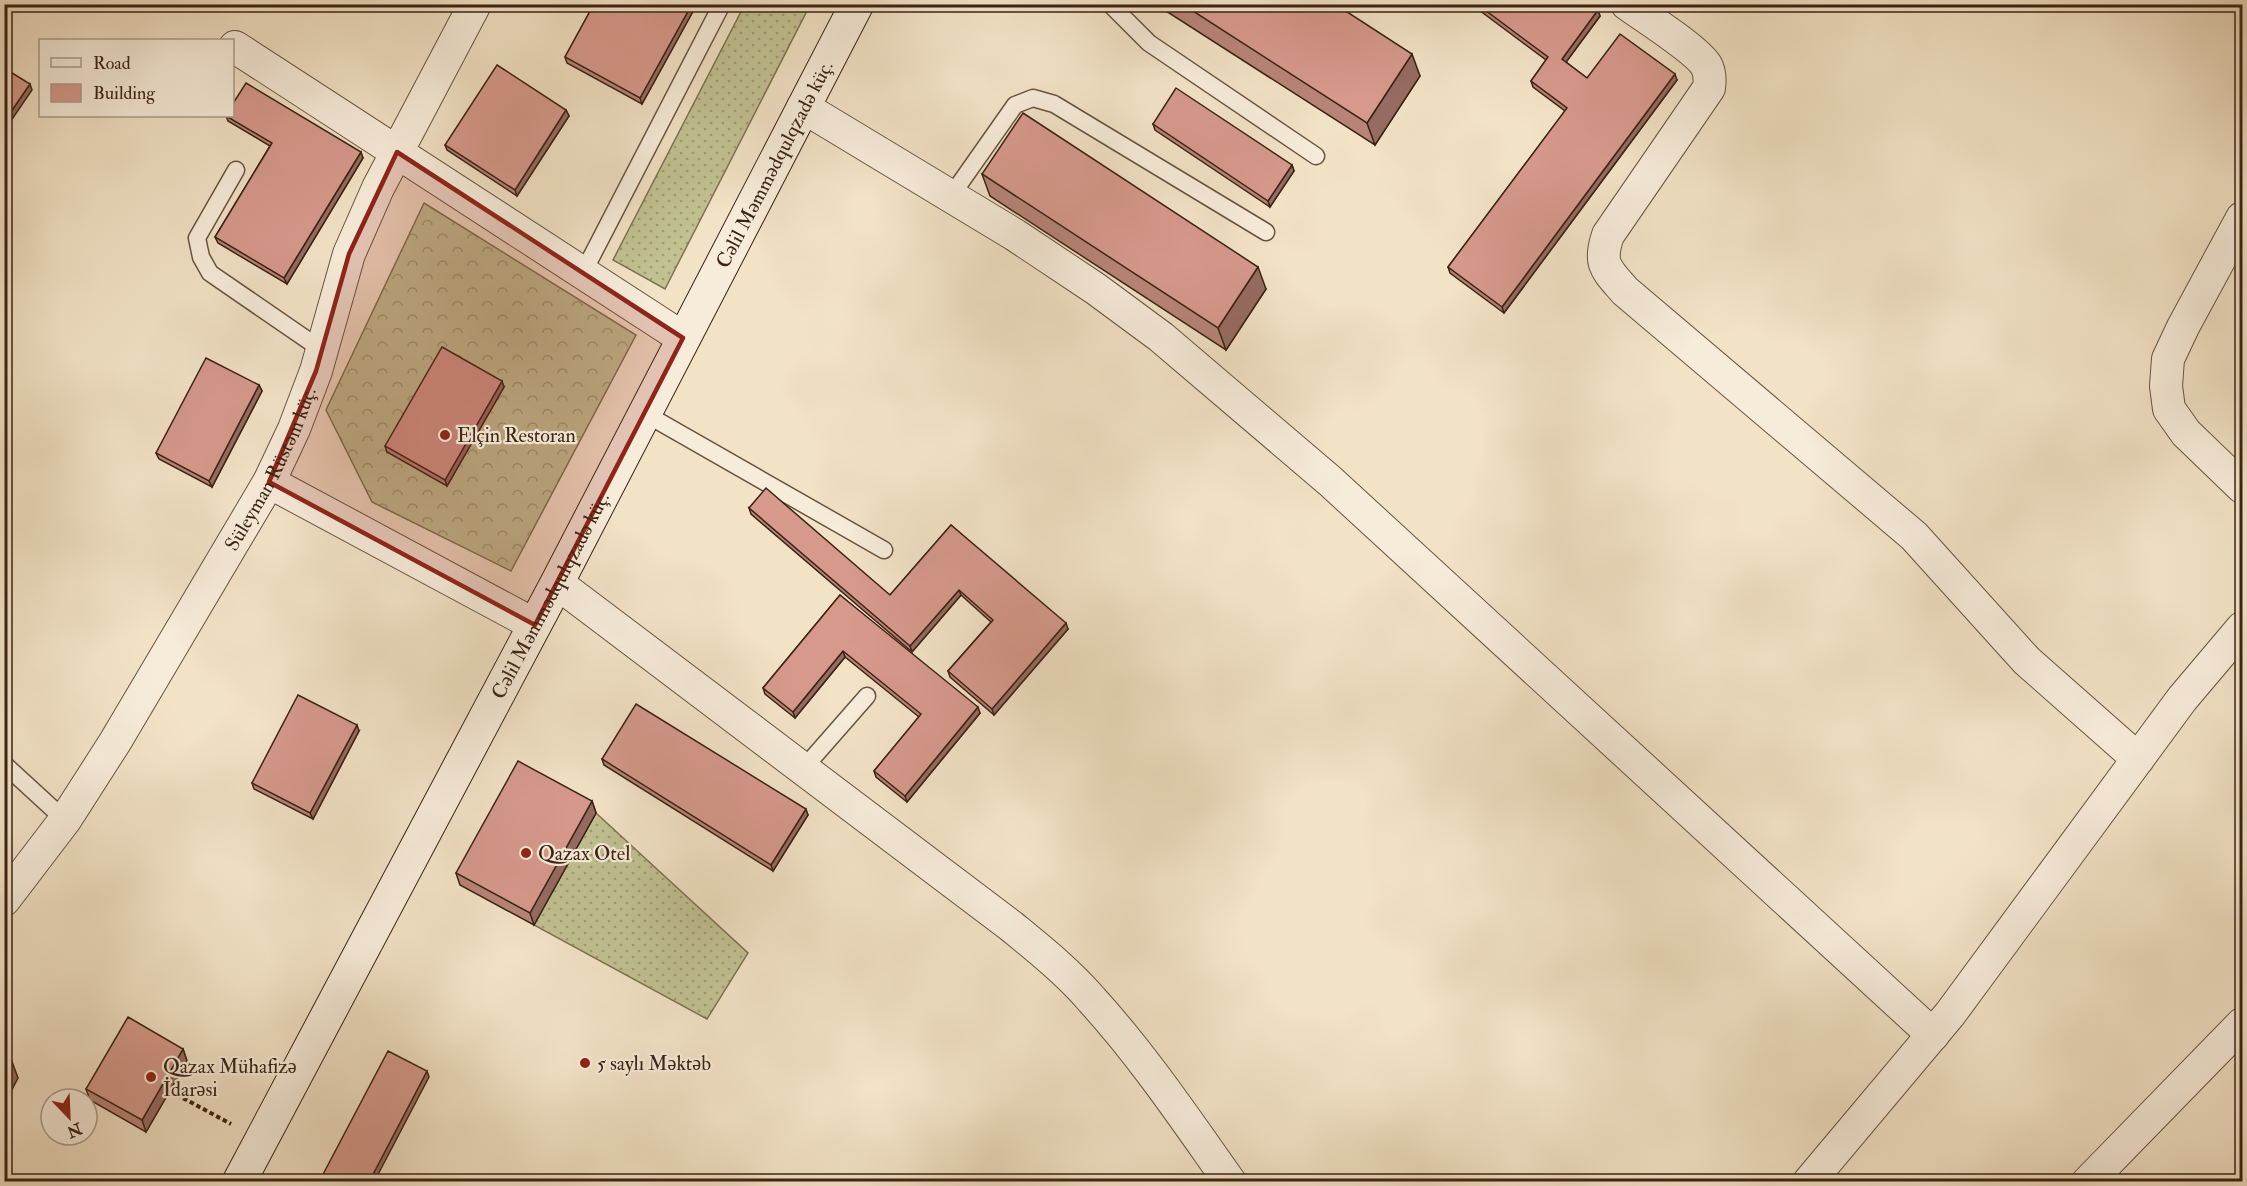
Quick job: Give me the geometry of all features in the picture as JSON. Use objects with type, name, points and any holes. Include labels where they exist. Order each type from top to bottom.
[{"type":"street","name":"Süleyman Rüstəm küç.","points":[[4,900],[65,820],[121,732],[269,482],[294,429],[322,350],[349,254],[378,188],[475,4]]},
{"type":"street","name":"Cəlil Məmmədqulqzadə küç.","points":[[239,1182],[535,625],[857,4]]},
{"type":"street","points":[[1627,4],[1692,52],[1706,65],[1710,77],[1709,88],[1608,235],[1602,253],[1608,270],[1625,291],[1914,536],[2027,660],[2138,759]]},
{"type":"street","points":[[235,47],[683,338]]},
{"type":"street","points":[[803,107],[1024,241],[1096,289],[1161,337],[1330,481],[1933,1035]]},
{"type":"street","points":[[2242,218],[2183,327],[2169,358],[2166,386],[2169,409],[2186,433],[2242,486]]},
{"type":"street","points":[[269,482],[535,625]]},
{"type":"street","points":[[557,583],[1049,957],[1091,998],[1132,1046],[1230,1182]]},
{"type":"street","points":[[1817,1179],[1933,1035],[2182,699],[2242,628]]},
{"type":"street","points":[[2088,1182],[2242,1024]]},
{"type":"lane","points":[[583,273],[723,4]]},
{"type":"lane","points":[[1110,4],[1149,43],[1316,156]]},
{"type":"lane","points":[[951,196],[1015,105],[1034,98],[1054,104],[1266,232]]},
{"type":"lane","points":[[236,170],[197,238],[201,257],[210,273],[322,350]]},
{"type":"lane","points":[[644,413],[884,550]]},
{"type":"lane","points":[[804,769],[867,696]]},
{"type":"lane","points":[[4,764],[65,820]]},
{"type":"path","points":[[170,1090],[261,1140]]},
{"type":"highlighted area","points":[[397,152],[683,338],[535,625],[269,482],[316,371],[349,254]]},
{"type":"green space","points":[[745,4],[810,5],[665,289],[613,260]]},
{"type":"green space","points":[[424,203],[636,335],[511,571],[372,502],[326,410]]},
{"type":"green space","points":[[596,813],[748,953],[707,1019],[534,925]]},
{"type":"building","points":[[594,4],[692,4],[640,98],[565,57]]},
{"type":"building","points":[[1182,4],[1335,4],[1412,54],[1367,123]]},
{"type":"building","points":[[1477,4],[1590,4],[1598,10],[1562,59],[1587,78],[1620,34],[1675,74],[1502,307],[1448,267],[1567,108],[1531,81],[1548,57]]},
{"type":"building","points":[[497,65],[566,110],[515,190],[445,145]]},
{"type":"building","points":[[4,68],[30,84],[4,122]]},
{"type":"building","points":[[246,83],[361,152],[284,278],[215,237],[272,143],[228,117],[234,117],[234,102]]},
{"type":"building","points":[[1176,88],[1292,165],[1268,201],[1153,124]]},
{"type":"building","points":[[1023,113],[1258,267],[1218,328],[982,174]]},
{"type":"building","points":[[442,347],[502,381],[445,480],[385,446]]},
{"type":"building","points":[[206,358],[259,385],[209,481],[156,453]]},
{"type":"building","points":[[766,488],[890,595],[951,525],[1066,623],[992,709],[948,671],[993,620],[959,590],[910,646],[749,508]]},
{"type":"building","points":[[840,595],[978,707],[905,796],[874,771],[921,714],[843,651],[793,712],[763,688]]},
{"type":"building","points":[[298,695],[357,725],[310,813],[252,783]]},
{"type":"building","points":[[636,704],[806,809],[771,865],[602,759]]},
{"type":"building","points":[[518,761],[592,801],[530,913],[456,873]]},
{"type":"building","points":[[128,1017],[183,1049],[142,1120],[99,1096],[99,1087],[87,1087]]},
{"type":"building","points":[[388,1051],[427,1071],[369,1182],[319,1182]]},
{"type":"place","name":"Elçin Restoran","points":[[445,435]]},
{"type":"place","name":"Qazax Otel","points":[[526,853]]},
{"type":"place","name":"5 saylı Məktəb","points":[[585,1063]]},
{"type":"place","name":"Qazax Mühafizə İdarəsi","points":[[151,1077]]}]
